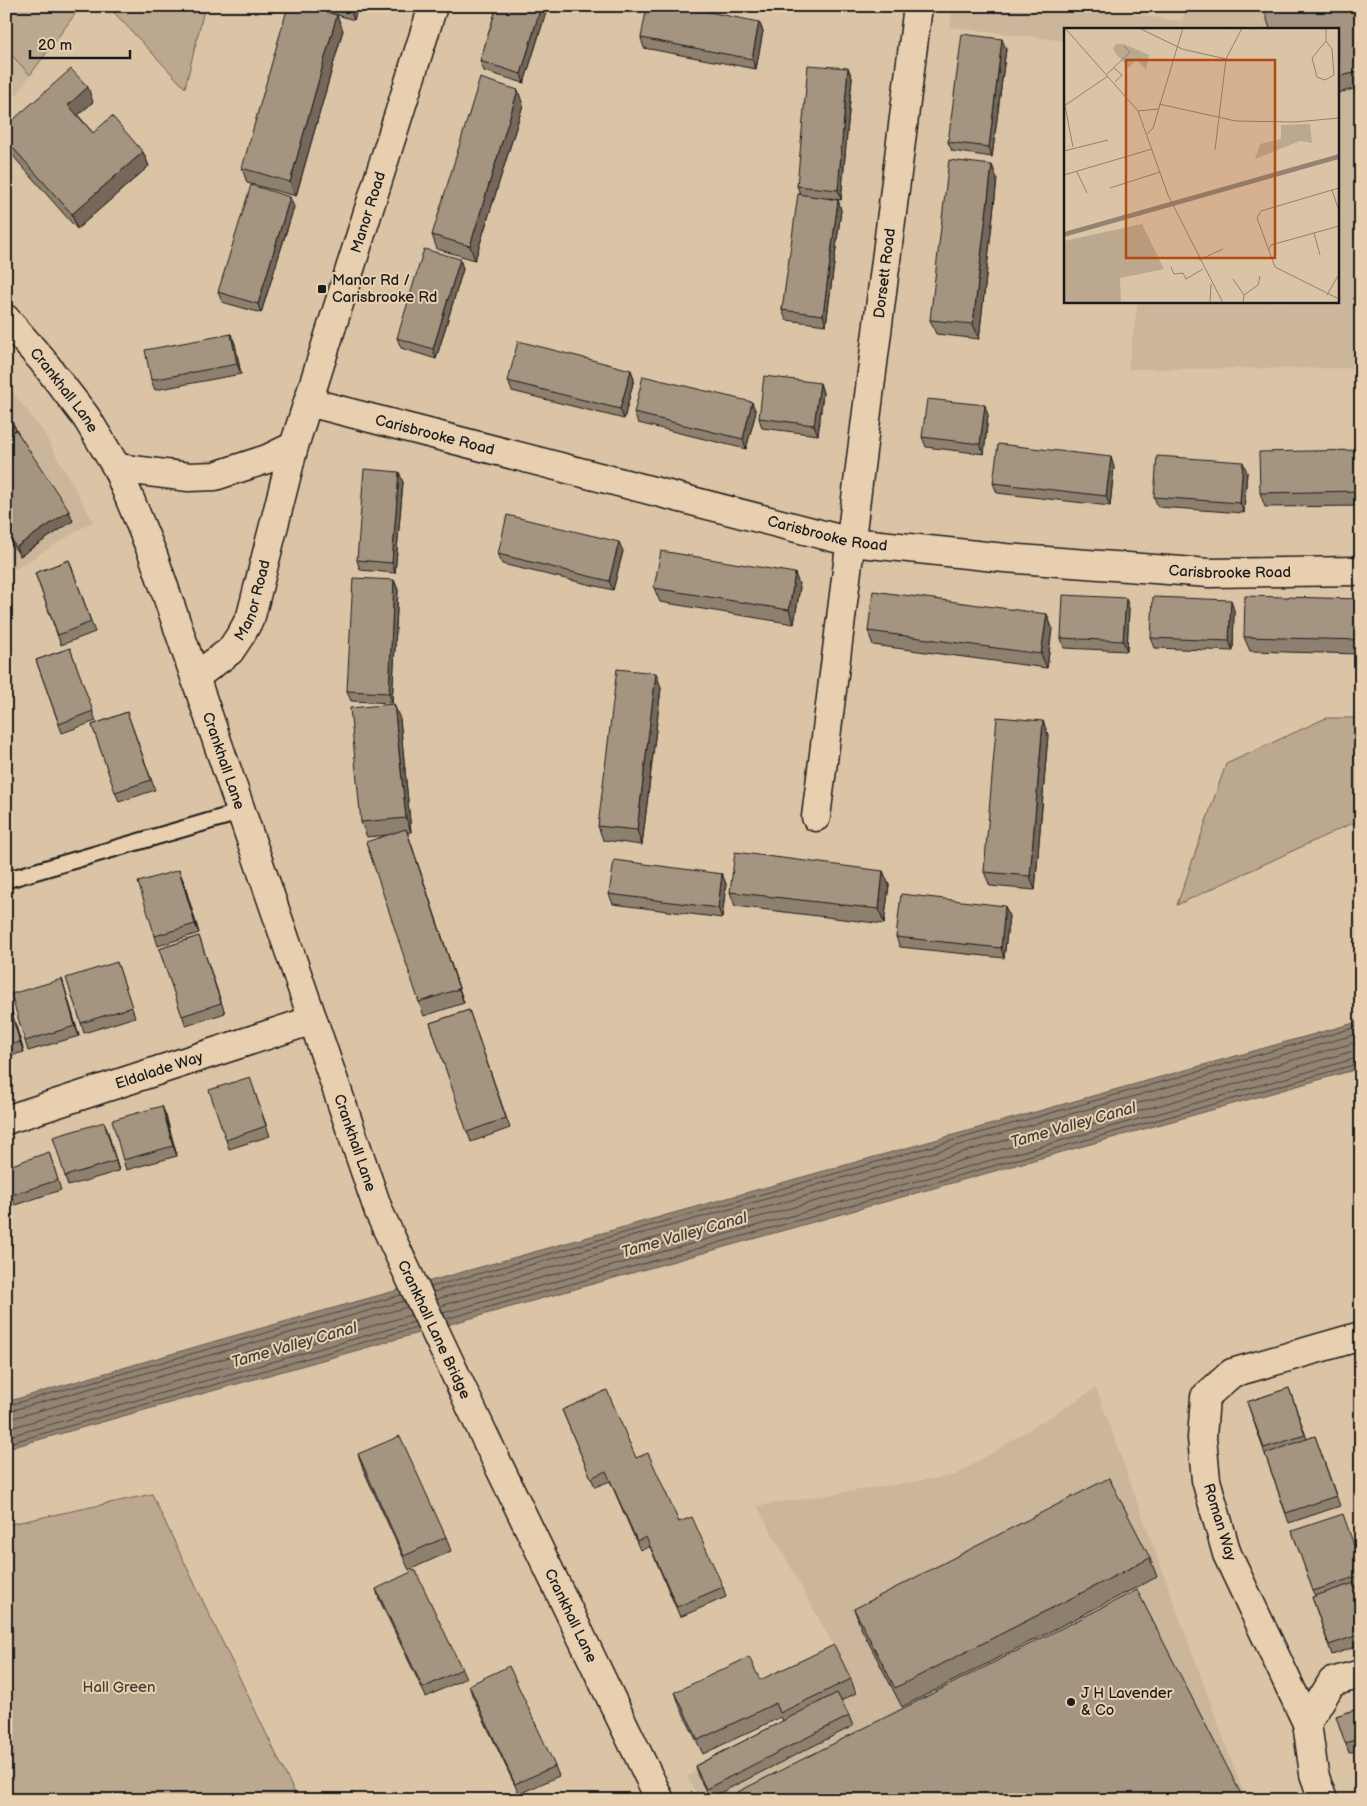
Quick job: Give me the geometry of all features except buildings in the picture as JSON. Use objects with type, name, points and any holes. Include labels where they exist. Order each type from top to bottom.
[{"type":"street","name":"Manor Road","points":[[195,677],[230,651],[242,634],[251,616],[294,446],[433,6]]},
{"type":"street","name":"Dorsett Road","points":[[816,817],[918,6]]},
{"type":"street","name":"Crankhall Lane","points":[[6,319],[42,360],[86,417],[117,468],[153,555],[386,1229]]},
{"type":"street","name":"Carisbrooke Road","points":[[308,402],[851,542],[1005,558],[1210,573],[1361,571]]},
{"type":"street","points":[[117,468],[189,477],[215,476],[267,459],[294,446]]},
{"type":"street","name":"Eldalade Way","points":[[6,1120],[313,1020]]},
{"type":"street","name":"Crankhall Lane Bridge","points":[[386,1229],[482,1431]]},
{"type":"street","name":"Roman Way","points":[[1323,1800],[1314,1774],[1307,1723],[1227,1554],[1206,1480],[1202,1438],[1205,1397],[1232,1374],[1361,1336]]},
{"type":"street","name":"Crankhall Lane","points":[[482,1431],[660,1800]]},
{"type":"street","points":[[1307,1723],[1332,1682],[1361,1674]]},
{"type":"lane","points":[[6,880],[241,812]]},
{"type":"shaded area","points":[[953,6],[1073,6],[1182,21],[1186,6],[1361,6],[1361,368],[1128,369],[1138,302],[1340,302],[1340,28],[1064,28],[1064,41],[950,27]]},
{"type":"shaded area","points":[[6,49],[30,75],[6,111]]},
{"type":"shaded area","points":[[6,384],[42,430],[93,521],[6,575]]},
{"type":"shaded area","points":[[1096,1388],[1246,1800],[699,1800],[687,1776],[859,1692],[757,1506],[956,1475]]},
{"type":"green space","points":[[6,6],[81,6],[30,75],[6,49]]},
{"type":"green space","points":[[108,6],[205,6],[185,88]]},
{"type":"green space","points":[[1326,718],[1361,718],[1361,821],[1348,825],[1177,905],[1226,764]]},
{"type":"green space","name":"Hall Green","points":[[152,1494],[298,1800],[6,1800],[6,1525]]},
{"type":"water","name":"Tame Valley Canal","points":[[1361,1021],[1361,1068],[6,1449],[6,1402],[219,1340]]},
{"type":"place","name":"Manor Rd / Carisbrooke Rd","points":[[322,289]]},
{"type":"place","name":"J H Lavender & Co","points":[[1071,1702]]}]
